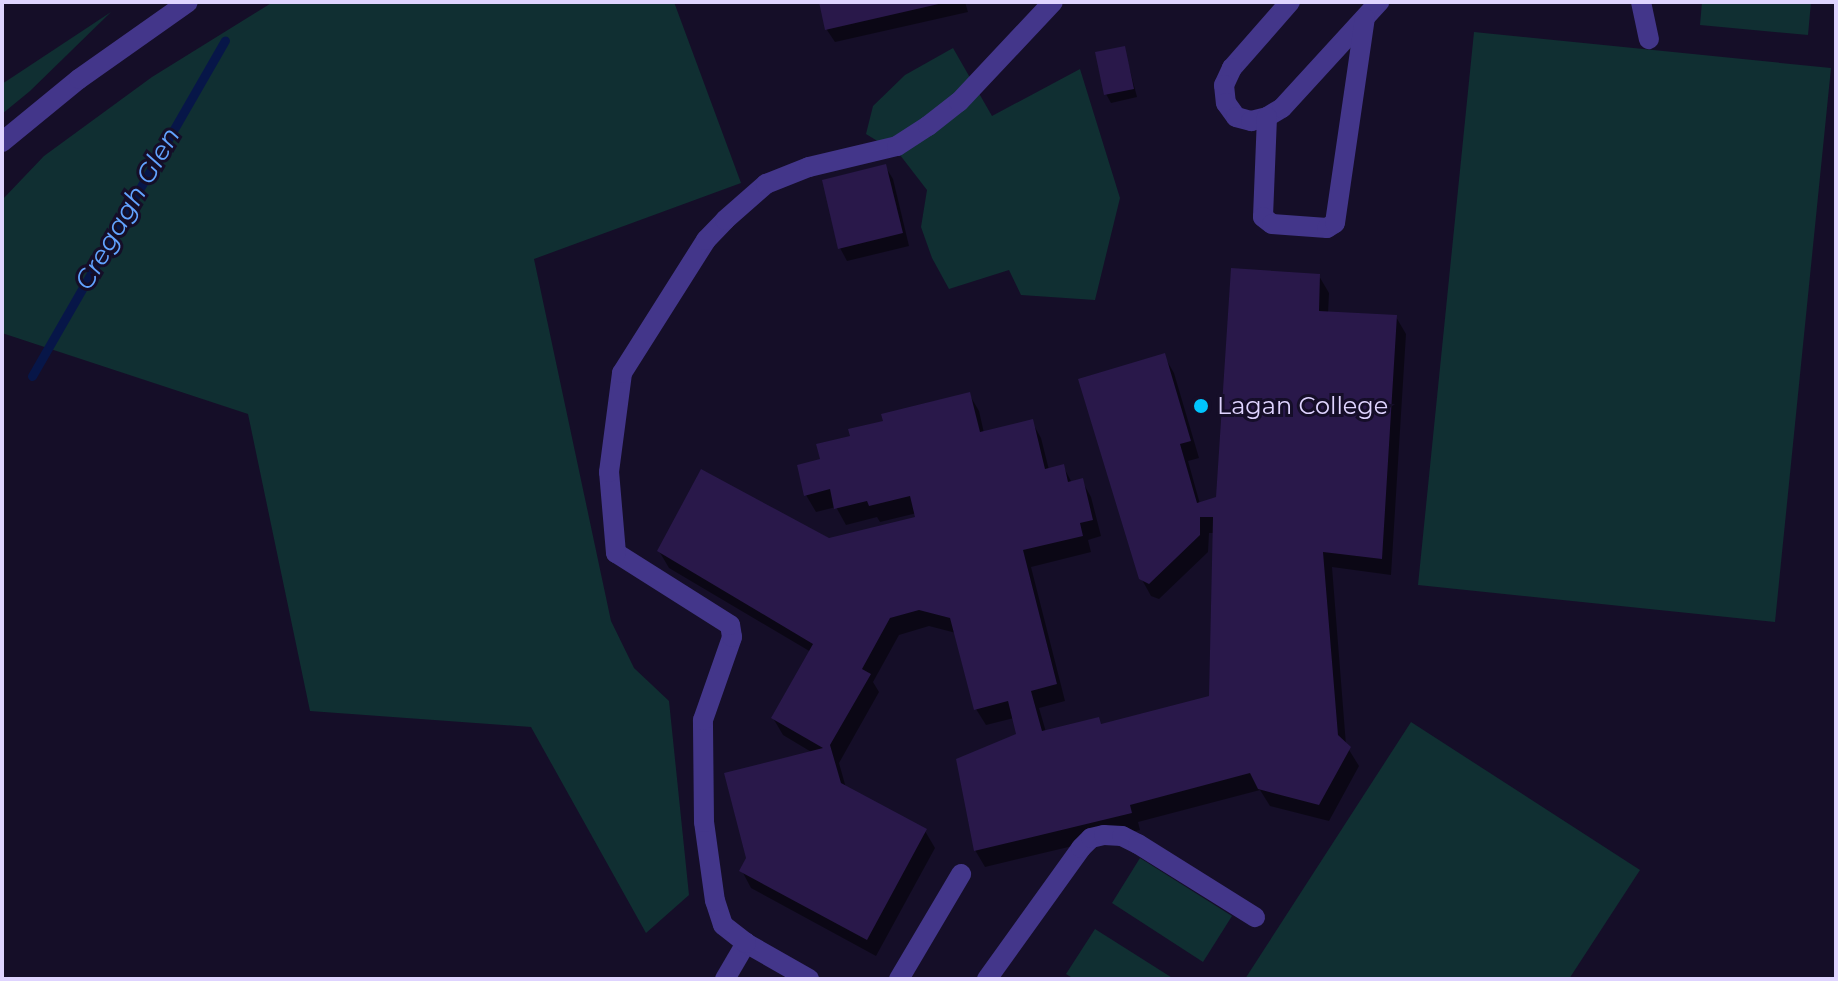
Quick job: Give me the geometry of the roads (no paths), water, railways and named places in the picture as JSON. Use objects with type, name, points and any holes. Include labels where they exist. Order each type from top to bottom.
[{"type":"street","points":[[2,142],[129,41],[188,2]]},
{"type":"street","points":[[809,979],[746,943],[723,925],[715,901],[704,822],[703,720],[732,637],[730,625],[616,553],[609,472],[622,373],[706,240],[766,184],[809,167],[897,146],[959,102],[1053,2]]},
{"type":"street","points":[[1290,2],[1232,68],[1224,85],[1226,103],[1236,117],[1251,121],[1267,117],[1282,108],[1372,10]]},
{"type":"street","points":[[1641,2],[1649,39]]},
{"type":"street","points":[[1267,117],[1263,217],[1272,224],[1327,228],[1335,223],[1372,10]]},
{"type":"street","points":[[987,979],[1091,838],[1122,836],[1255,917]]},
{"type":"street","points":[[899,979],[961,874]]},
{"type":"street","points":[[725,979],[746,943]]},
{"type":"waterway","name":"Cregagh Glen","points":[[32,376],[225,41]]},
{"type":"place","name":"Lagan College","points":[[1201,406]]}]
